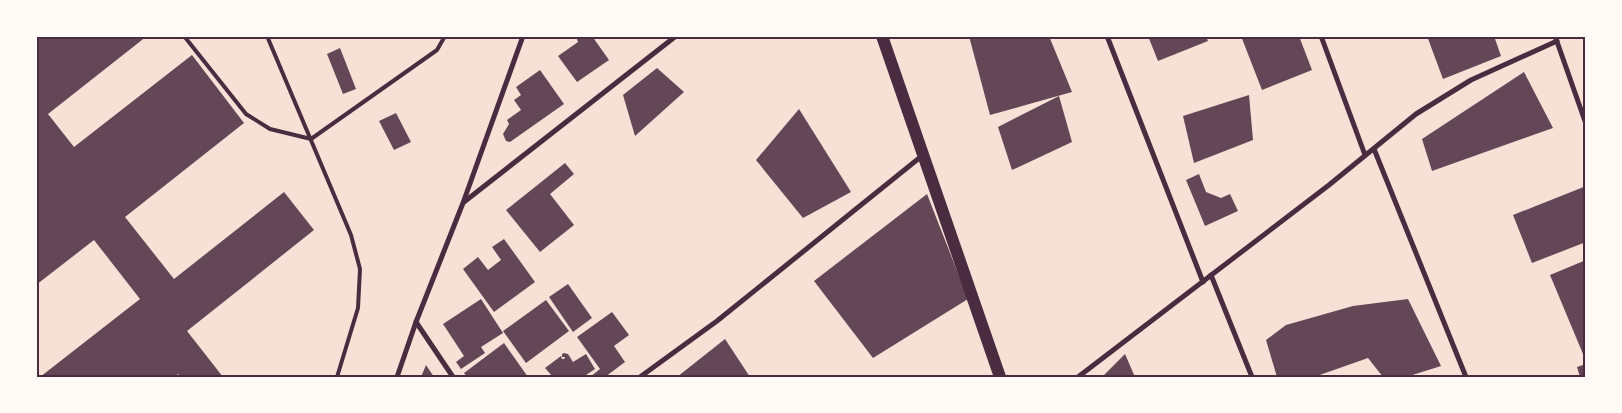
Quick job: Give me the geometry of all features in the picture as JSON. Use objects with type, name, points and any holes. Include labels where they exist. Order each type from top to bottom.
[{"type":"main road","points":[[882,36],[1000,377]]},
{"type":"street","points":[[397,377],[523,36]]},
{"type":"street","points":[[462,203],[676,36]]},
{"type":"street","points":[[1107,36],[1203,282]]},
{"type":"street","points":[[1320,36],[1365,155]]},
{"type":"street","points":[[1078,377],[1330,185],[1416,114],[1471,80],[1556,39],[1586,124]]},
{"type":"street","points":[[1374,148],[1466,377]]},
{"type":"street","points":[[640,377],[717,321],[923,154]]},
{"type":"street","points":[[1211,275],[1252,377]]},
{"type":"street","points":[[416,322],[453,377]]},
{"type":"lane","points":[[184,36],[246,114],[270,128],[311,139]]},
{"type":"lane","points":[[268,36],[351,234],[360,270],[358,308],[337,377]]},
{"type":"lane","points":[[311,139],[437,50],[445,36]]},
{"type":"building","points":[[36,36],[147,36],[48,114],[74,147],[192,55],[244,123],[125,217],[174,279],[284,192],[314,230],[187,331],[223,377],[180,377],[178,374],[174,377],[40,377],[140,299],[94,240],[36,285]]},
{"type":"building","points":[[576,36],[592,36],[609,60],[577,82],[558,56],[578,42]]},
{"type":"building","points":[[969,36],[1049,36],[1072,92],[990,115]]},
{"type":"building","points":[[1148,36],[1206,36],[1208,41],[1158,61]]},
{"type":"building","points":[[1241,36],[1299,36],[1312,70],[1262,90]]},
{"type":"building","points":[[1427,36],[1494,36],[1501,56],[1443,79]]},
{"type":"building","points":[[340,48],[356,89],[343,94],[327,54]]},
{"type":"building","points":[[657,68],[684,92],[635,136],[623,95]]},
{"type":"building","points":[[540,70],[564,104],[510,142],[506,141],[503,134],[509,124],[507,120],[521,110],[514,100],[521,95],[516,87]]},
{"type":"building","points":[[1524,72],[1553,128],[1432,171],[1422,139]]},
{"type":"building","points":[[1249,95],[1253,140],[1194,163],[1183,116]]},
{"type":"building","points":[[1059,96],[1072,142],[1012,170],[998,127]]},
{"type":"building","points":[[799,109],[851,192],[803,218],[756,160]]},
{"type":"building","points":[[396,113],[411,142],[394,150],[379,121]]},
{"type":"building","points":[[565,163],[574,174],[550,194],[574,225],[540,252],[506,210]]},
{"type":"building","points":[[1199,174],[1206,192],[1221,198],[1230,194],[1238,211],[1205,226],[1186,180]]},
{"type":"building","points":[[1586,186],[1586,242],[1532,263],[1513,215]]},
{"type":"building","points":[[927,194],[968,299],[873,358],[814,281]]},
{"type":"building","points":[[504,239],[535,282],[494,312],[463,269],[478,257],[488,270],[501,260],[492,247]]},
{"type":"building","points":[[1586,260],[1586,353],[1583,354],[1550,275]]},
{"type":"building","points":[[568,284],[592,318],[573,332],[549,297]]},
{"type":"building","points":[[481,299],[503,333],[481,347],[485,353],[461,369],[456,362],[464,356],[443,324]]},
{"type":"building","points":[[1408,299],[1441,366],[1406,377],[1383,377],[1368,358],[1314,377],[1277,377],[1266,340],[1286,325],[1353,306]]},
{"type":"building","points":[[546,300],[569,331],[526,363],[503,331]]},
{"type":"building","points":[[612,312],[629,335],[614,346],[625,362],[605,377],[590,377],[600,369],[577,337]]},
{"type":"building","points":[[725,339],[750,377],[677,377]]},
{"type":"building","points":[[504,343],[528,377],[467,377],[464,373]]},
{"type":"building","points":[[562,354],[568,354],[573,362],[586,354],[595,369],[586,375],[587,377],[553,377],[545,368],[561,356],[562,359],[564,359],[565,357],[562,357]]},
{"type":"building","points":[[1125,354],[1135,377],[1102,377]]},
{"type":"building","points":[[1586,364],[1586,377],[1580,377],[1577,367]]},
{"type":"building","points":[[426,365],[434,377],[421,377]]}]
